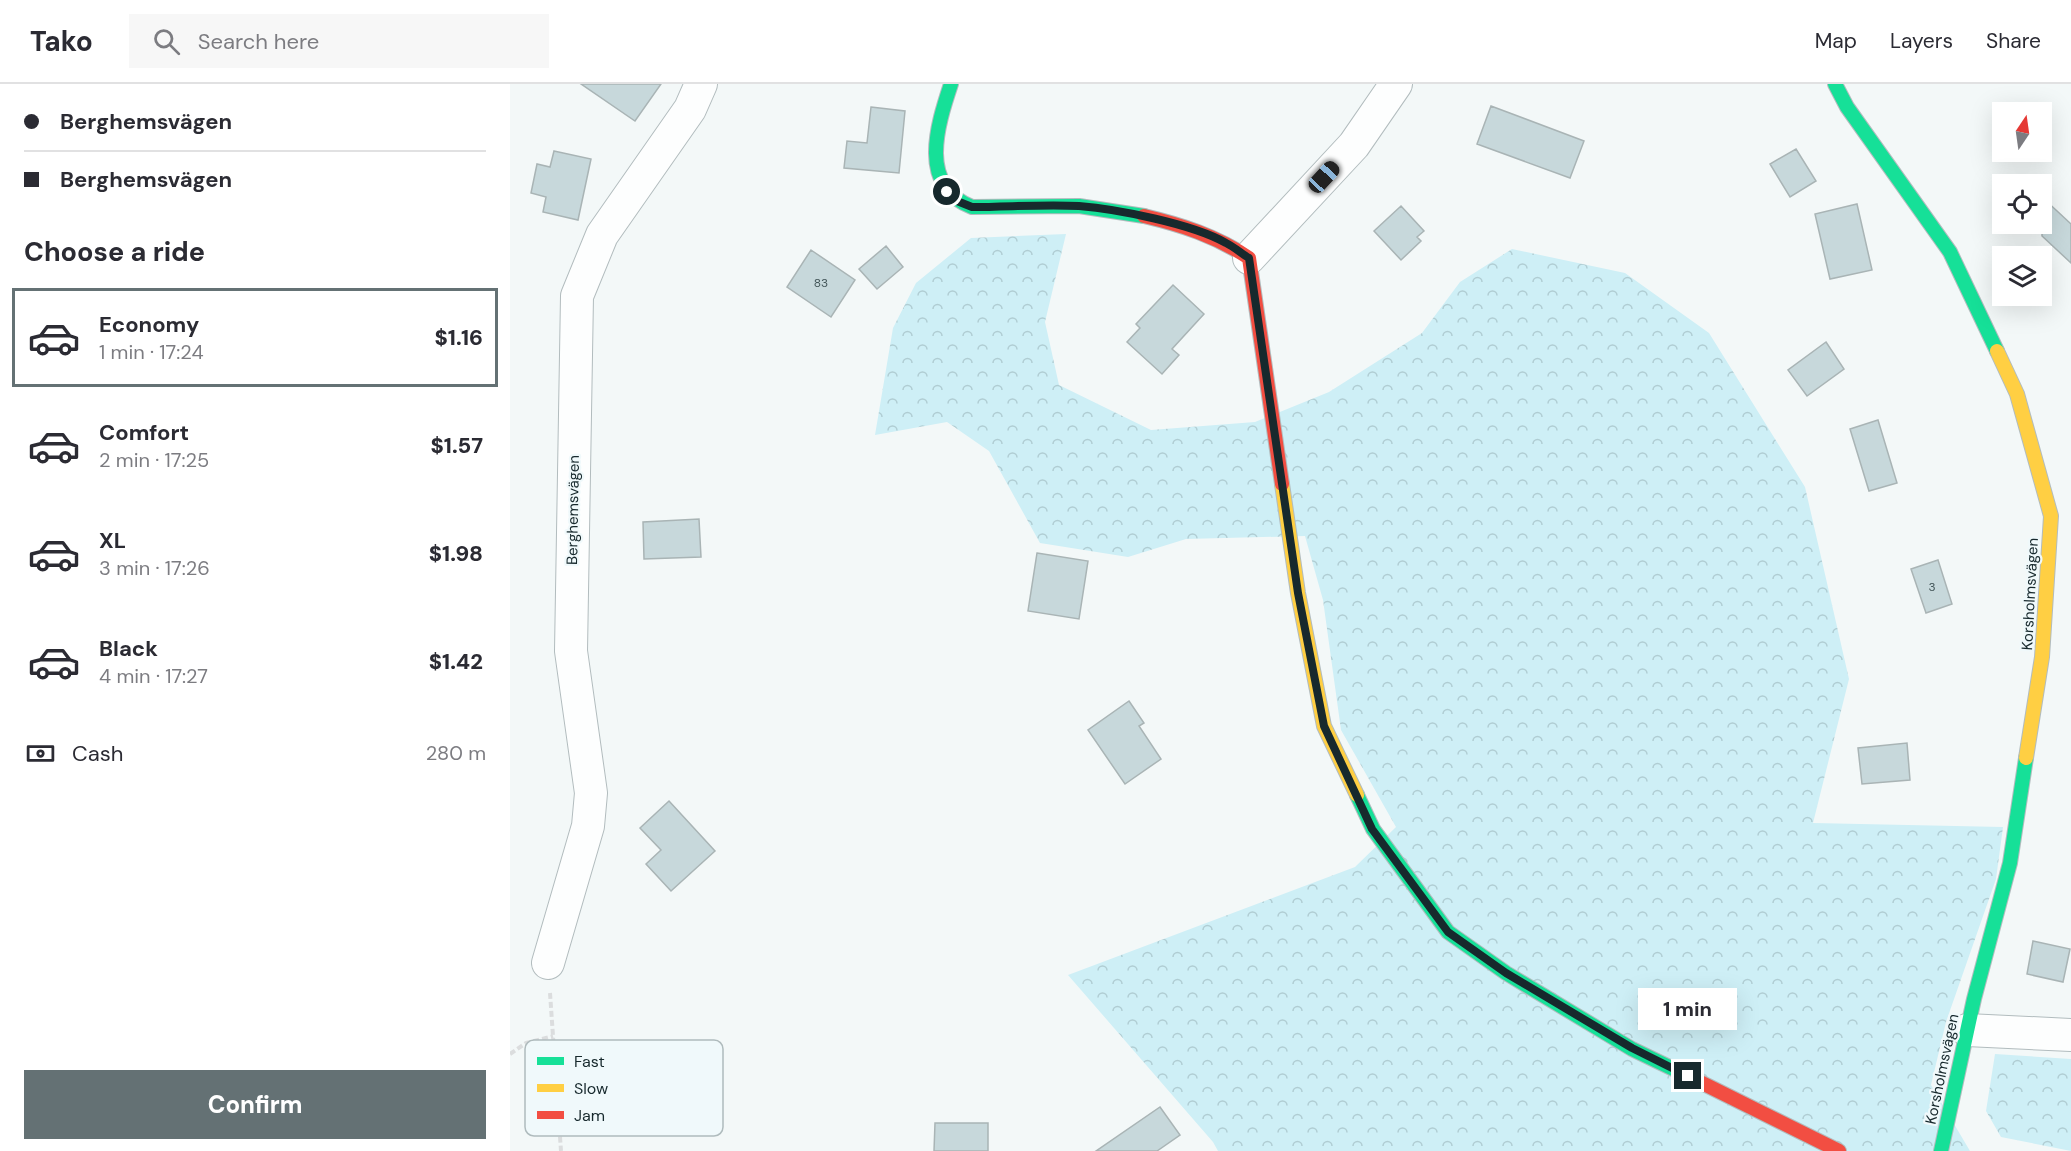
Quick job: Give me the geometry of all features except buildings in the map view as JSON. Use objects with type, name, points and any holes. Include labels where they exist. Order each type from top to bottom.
[{"type":"street","name":"Berghemsvägen","points":[[548,963],[588,826],[591,793],[571,651],[577,296],[602,235],[690,109],[701,84]]},
{"type":"street","points":[[951,84],[939,121],[936,160],[947,192],[957,201],[972,207],[1078,206],[1110,210],[1201,232],[1225,242],[1249,258],[1298,593],[1324,726],[1372,829],[1448,932],[1506,973],[1632,1048],[1839,1151]]},
{"type":"street","points":[[1249,258],[1354,145],[1396,84]]},
{"type":"street","name":"Korsholmsvägen","points":[[1835,84],[1847,107],[1950,252],[2017,394],[2051,516],[2042,657],[2012,852],[1967,1030],[1941,1151]]},
{"type":"street","points":[[1967,1030],[2071,1035]]},
{"type":"path","points":[[548,963],[553,1040]]},
{"type":"path","points":[[538,1040],[553,1036]]},
{"type":"path","points":[[510,1054],[525,1044]]},
{"type":"path","points":[[560,1136],[561,1151]]},
{"type":"green space","points":[[1066,234],[1045,322],[1059,385],[1151,430],[1255,422],[1329,392],[1422,333],[1460,282],[1512,249],[1625,273],[1709,333],[1805,487],[1849,679],[1813,823],[2003,827],[1996,879],[1946,1022],[1931,1085],[1970,1151],[1218,1151],[1213,1142],[1068,975],[1355,867],[1396,827],[1341,730],[1323,600],[1305,536],[1186,539],[1128,557],[1040,543],[989,451],[947,422],[875,435],[893,328],[916,283],[971,238]]},
{"type":"green space","points":[[1995,1054],[2071,1059],[2071,1151],[2001,1137],[1986,1111]]},
{"type":"traffic: fast","points":[[951,84],[937,136],[936,153],[938,170],[944,185],[955,197],[972,207],[1079,206],[1144,216]]},
{"type":"traffic: fast","points":[[1835,84],[1847,107],[1950,252],[1997,351]]},
{"type":"traffic: fast","points":[[1941,1151],[1974,999],[2010,863],[2026,758]]},
{"type":"traffic: fast","points":[[1357,795],[1373,829],[1448,932],[1506,973],[1632,1049],[1690,1077]]},
{"type":"traffic: slow","points":[[1997,351],[2017,394],[2051,516],[2042,657],[2026,758]]},
{"type":"traffic: slow","points":[[1282,484],[1298,593],[1324,726],[1357,795]]},
{"type":"traffic: jam","points":[[1144,216],[1198,232],[1224,243],[1249,258],[1282,484]]},
{"type":"traffic: jam","points":[[1690,1077],[1839,1151]]},
{"type":"route","points":[[947,192],[957,201],[972,207],[1078,206],[1154,219],[1201,232],[1225,242],[1249,258],[1298,593],[1324,726],[1372,829],[1448,932],[1506,973],[1632,1048],[1688,1076]]}]
